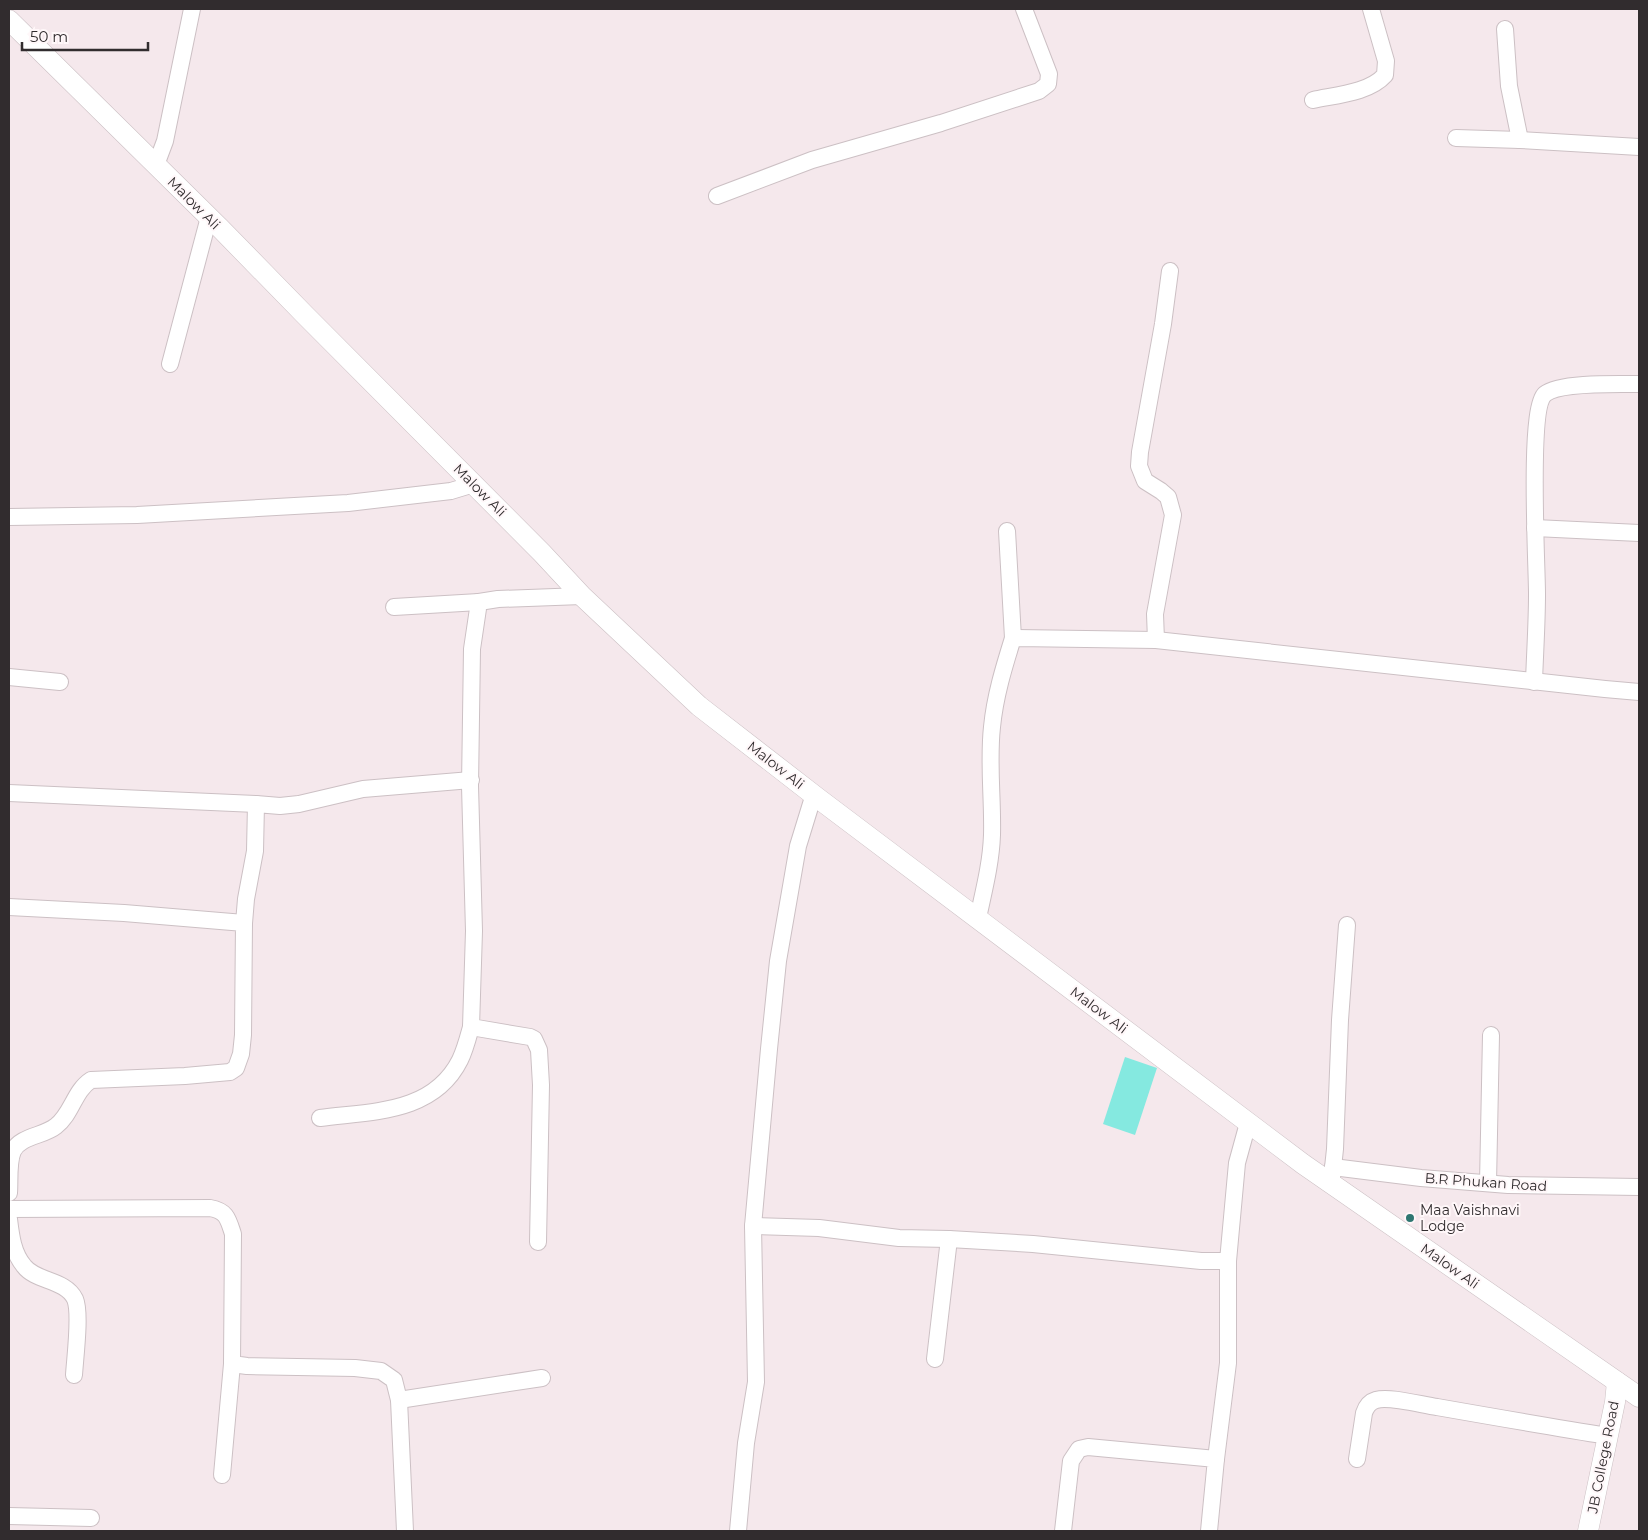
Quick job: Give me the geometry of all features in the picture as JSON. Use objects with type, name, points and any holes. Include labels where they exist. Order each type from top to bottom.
[{"type":"street","points":[[156,165],[165,141],[192,9]]},
{"type":"street","points":[[718,196],[812,160],[941,123],[1039,91],[1048,84],[1049,74],[1024,9]]},
{"type":"street","points":[[1313,100],[1373,85],[1386,75],[1386,61],[1371,9]]},
{"type":"street","name":"Malow Ali","points":[[9,20],[209,217],[542,553],[582,596],[700,706],[1248,1123],[1332,1175],[1639,1397]]},
{"type":"street","points":[[1505,29],[1509,86],[1520,140]]},
{"type":"street","points":[[1456,138],[1639,147]]},
{"type":"street","points":[[170,364],[209,217]]},
{"type":"street","points":[[1156,640],[1155,614],[1174,515],[1168,497],[1145,480],[1139,466],[1164,324],[1170,271]]},
{"type":"street","points":[[1534,682],[1537,594],[1534,496],[1537,417],[1540,401],[1546,393],[1567,386],[1639,384]]},
{"type":"street","points":[[9,517],[138,515],[348,502],[450,491],[474,484]]},
{"type":"street","points":[[1536,528],[1639,534]]},
{"type":"street","points":[[978,918],[988,874],[992,837],[992,728],[996,694],[1013,638],[1007,531]]},
{"type":"street","points":[[394,607],[479,602],[498,599],[582,596]]},
{"type":"street","points":[[320,1118],[402,1107],[422,1099],[435,1091],[448,1078],[460,1060],[471,1027],[474,931],[471,780],[472,649],[479,602]]},
{"type":"street","points":[[1013,638],[1156,640],[1639,692]]},
{"type":"street","points":[[9,677],[60,682]]},
{"type":"street","points":[[9,793],[280,806],[299,804],[363,789],[471,780]]},
{"type":"street","points":[[738,1531],[746,1443],[756,1382],[753,1226],[769,1049],[778,962],[798,846],[814,794]]},
{"type":"street","points":[[9,1193],[13,1150],[24,1141],[55,1127],[65,1117],[84,1085],[91,1080],[185,1076],[230,1072],[236,1068],[241,1054],[243,1035],[244,924],[246,899],[255,851],[256,804]]},
{"type":"street","points":[[9,907],[124,913],[244,924]]},
{"type":"street","points":[[1332,1175],[1347,925]]},
{"type":"street","points":[[471,1027],[530,1037],[534,1039],[538,1050],[541,1086],[538,1242]]},
{"type":"street","points":[[1488,1184],[1491,1035]]},
{"type":"street","points":[[1209,1531],[1228,1363],[1228,1261],[1237,1163],[1248,1123]]},
{"type":"street","name":"B.R Phukan Road","points":[[1332,1175],[1420,1178],[1508,1185],[1639,1187]]},
{"type":"street","points":[[9,1209],[210,1208],[219,1210],[228,1219],[233,1234],[232,1364],[222,1475]]},
{"type":"street","points":[[9,1219],[11,1243],[24,1267],[68,1290],[74,1298],[78,1312],[74,1375]]},
{"type":"street","points":[[753,1226],[819,1228],[899,1238],[1033,1244],[1201,1261],[1228,1261]]},
{"type":"street","points":[[935,1359],[949,1239]]},
{"type":"street","points":[[232,1364],[247,1366],[355,1368],[381,1371],[394,1380],[399,1400],[405,1531]]},
{"type":"street","points":[[399,1400],[542,1378]]},
{"type":"street","name":"JB College Road","points":[[1588,1531],[1615,1402],[1617,1382]]},
{"type":"street","points":[[1357,1459],[1366,1407],[1377,1400],[1386,1399],[1608,1436]]},
{"type":"street","points":[[1063,1531],[1069,1468],[1079,1449],[1088,1447],[1216,1459]]},
{"type":"street","points":[[9,1516],[91,1518]]},
{"type":"building","points":[[1125,1057],[1157,1068],[1135,1135],[1103,1124]]},
{"type":"place","name":"Maa Vaishnavi Lodge","points":[[1410,1218]]}]
